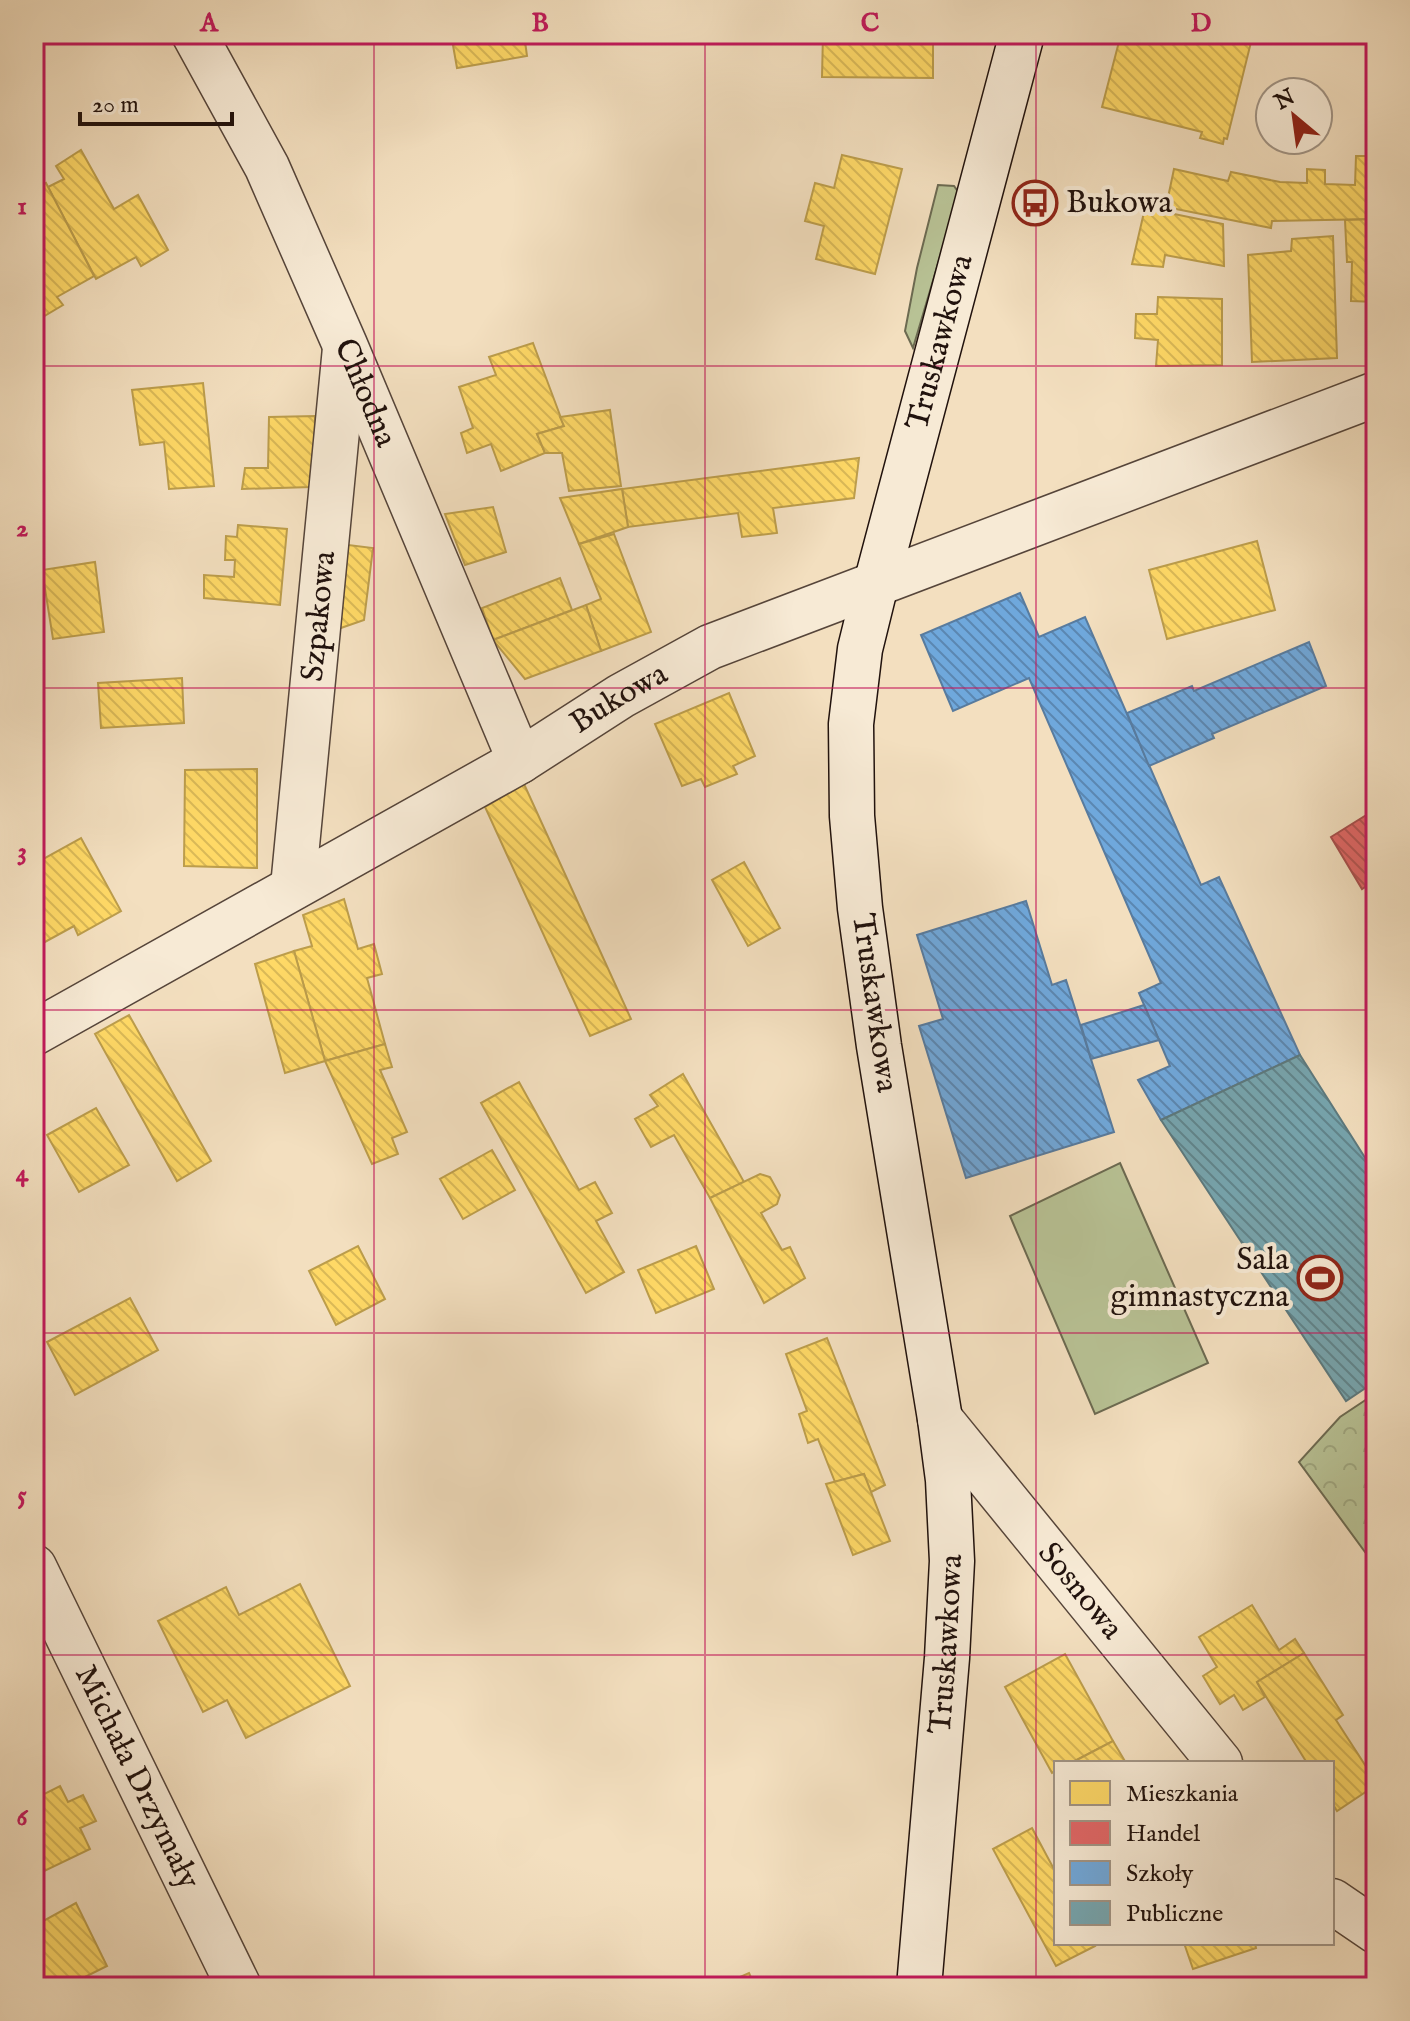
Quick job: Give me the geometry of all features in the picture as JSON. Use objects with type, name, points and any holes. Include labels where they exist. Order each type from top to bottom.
[{"type":"street","name":"Chłodna","points":[[194,34],[267,167],[520,761]]},
{"type":"street","name":"Truskawkowa","points":[[919,1987],[947,1658],[952,1561],[948,1480],[860,908],[852,816],[851,724],[860,649],[876,584],[1022,34]]},
{"type":"street","name":"Szpakowa","points":[[293,887],[345,345]]},
{"type":"street","name":"Bukowa","points":[[34,1033],[520,761],[621,696],[710,647],[1376,394]]},
{"type":"street","name":"Sosnowa","points":[[940,1419],[1218,1761]]},
{"type":"street","name":"Michała Drzymały","points":[[34,1567],[239,1987]]},
{"type":"street","points":[[1334,1902],[1376,1931]]},
{"type":"green space","points":[[938,185],[954,186],[959,193],[913,348],[905,331]]},
{"type":"green space","points":[[1120,1163],[1208,1363],[1095,1414],[1010,1216]]},
{"type":"green space","points":[[1376,1393],[1376,1567],[1299,1462],[1340,1417]]},
{"type":"building: Mieszkania","points":[[451,34],[524,34],[527,56],[457,68]]},
{"type":"building: Mieszkania","points":[[823,34],[933,34],[933,78],[822,77]]},
{"type":"building: Mieszkania","points":[[1121,34],[1253,34],[1227,139],[1224,138],[1223,144],[1200,138],[1202,132],[1102,107]]},
{"type":"building: Mieszkania","points":[[1253,34],[1275,34],[1273,41]]},
{"type":"building: Mieszkania","points":[[1286,34],[1326,34],[1324,43]]},
{"type":"building: Mieszkania","points":[[81,150],[114,209],[138,195],[168,250],[141,266],[136,257],[96,279],[48,187],[64,179],[56,166]]},
{"type":"building: Mieszkania","points":[[842,155],[902,169],[875,274],[816,259],[824,226],[805,221],[815,183],[834,188]]},
{"type":"building: Mieszkania","points":[[1356,156],[1376,156],[1376,219],[1272,221],[1271,228],[1166,207],[1174,169],[1228,181],[1231,172],[1280,182],[1307,183],[1307,169],[1325,170],[1325,184],[1355,185]]},
{"type":"building: Mieszkania","points":[[46,183],[94,276],[57,297],[63,305],[36,321],[34,190]]},
{"type":"building: Mieszkania","points":[[1145,208],[1223,224],[1224,266],[1165,255],[1163,267],[1132,264]]},
{"type":"building: Mieszkania","points":[[1376,219],[1376,302],[1351,301],[1352,262],[1347,262],[1345,220]]},
{"type":"building: Mieszkania","points":[[1333,236],[1337,358],[1252,362],[1248,255],[1291,251],[1292,239]]},
{"type":"building: Mieszkania","points":[[1158,297],[1222,299],[1222,365],[1156,366],[1158,340],[1135,338],[1136,314],[1157,314]]},
{"type":"building: Mieszkania","points":[[533,343],[564,426],[537,434],[545,453],[501,471],[491,444],[467,453],[461,433],[473,428],[459,387],[496,375],[489,357]]},
{"type":"building: Mieszkania","points":[[203,383],[214,486],[169,489],[164,442],[140,445],[132,390]]},
{"type":"building: Mieszkania","points":[[610,410],[621,486],[569,491],[562,453],[545,453],[537,434],[564,426],[560,417]]},
{"type":"building: Mieszkania","points":[[315,416],[311,487],[242,489],[245,468],[268,468],[269,417]]},
{"type":"building: Mieszkania","points":[[859,458],[854,498],[773,508],[777,533],[742,537],[738,513],[628,527],[622,489]]},
{"type":"building: Mieszkania","points":[[622,489],[628,527],[579,544],[560,498]]},
{"type":"building: Mieszkania","points":[[493,507],[506,552],[465,565],[445,514]]},
{"type":"building: Mieszkania","points":[[238,525],[287,529],[280,605],[204,598],[204,575],[234,577],[235,560],[225,560],[226,536],[237,537]]},
{"type":"building: Mieszkania","points":[[614,534],[651,632],[601,651],[586,605],[601,599],[579,544]]},
{"type":"building: Mieszkania","points":[[1257,541],[1275,610],[1167,639],[1149,570]]},
{"type":"building: Mieszkania","points":[[332,543],[373,548],[364,620],[335,630]]},
{"type":"building: Mieszkania","points":[[1376,561],[1376,588],[1367,565]]},
{"type":"building: Mieszkania","points":[[95,562],[104,632],[53,639],[42,570]]},
{"type":"building: Mieszkania","points":[[560,578],[572,610],[493,640],[482,608]]},
{"type":"building: Mieszkania","points":[[586,605],[601,651],[525,679],[493,640]]},
{"type":"building: Mieszkania","points":[[182,678],[184,723],[101,728],[98,683]]},
{"type":"building: Mieszkania","points":[[729,693],[755,756],[733,766],[737,774],[705,787],[701,779],[682,786],[655,724]]},
{"type":"building: Mieszkania","points":[[257,769],[257,868],[184,866],[185,770]]},
{"type":"building: Mieszkania","points":[[524,784],[631,1019],[590,1036],[485,807]]},
{"type":"building: Mieszkania","points":[[81,838],[121,911],[78,935],[74,926],[34,948],[34,864]]},
{"type":"building: Mieszkania","points":[[744,862],[780,928],[748,946],[712,880]]},
{"type":"building: Mieszkania","points":[[344,899],[358,949],[374,944],[382,974],[367,978],[385,1044],[325,1061],[294,951],[312,946],[303,915]]},
{"type":"building: Mieszkania","points":[[294,951],[325,1061],[285,1073],[255,964]]},
{"type":"building: Mieszkania","points":[[129,1015],[211,1161],[177,1181],[95,1034]]},
{"type":"building: Mieszkania","points":[[385,1044],[392,1067],[380,1070],[407,1132],[392,1138],[398,1154],[372,1164],[325,1061]]},
{"type":"building: Mieszkania","points":[[683,1074],[744,1182],[710,1198],[674,1135],[651,1147],[635,1119],[658,1106],[650,1095]]},
{"type":"building: Mieszkania","points":[[519,1082],[579,1190],[595,1182],[612,1213],[596,1221],[624,1272],[586,1293],[481,1103]]},
{"type":"building: Mieszkania","points":[[96,1108],[129,1165],[79,1192],[47,1135]]},
{"type":"building: Mieszkania","points":[[492,1150],[515,1190],[463,1219],[440,1179]]},
{"type":"building: Mieszkania","points":[[760,1174],[770,1177],[780,1195],[777,1204],[761,1213],[782,1250],[790,1247],[805,1278],[764,1303],[710,1198]]},
{"type":"building: Mieszkania","points":[[358,1246],[385,1299],[336,1325],[309,1271]]},
{"type":"building: Mieszkania","points":[[696,1246],[714,1289],[656,1313],[638,1270]]},
{"type":"building: Mieszkania","points":[[130,1298],[158,1350],[75,1395],[47,1342]]},
{"type":"building: Mieszkania","points":[[827,1338],[885,1485],[871,1492],[864,1474],[835,1482],[818,1439],[808,1443],[799,1414],[807,1411],[786,1354]]},
{"type":"building: Mieszkania","points":[[864,1474],[890,1541],[853,1555],[826,1484]]},
{"type":"building: Mieszkania","points":[[300,1584],[350,1686],[246,1738],[227,1700],[203,1712],[158,1621],[226,1587],[239,1615]]},
{"type":"building: Mieszkania","points":[[1252,1605],[1279,1650],[1295,1639],[1304,1653],[1257,1682],[1265,1697],[1243,1710],[1234,1695],[1220,1704],[1203,1676],[1217,1667],[1199,1637]]},
{"type":"building: Mieszkania","points":[[1304,1653],[1343,1715],[1336,1720],[1376,1785],[1337,1811],[1334,1806],[1334,1761],[1306,1761],[1257,1682]]},
{"type":"building: Mieszkania","points":[[1065,1654],[1113,1741],[1075,1761],[1054,1761],[1052,1773],[1005,1687]]},
{"type":"building: Mieszkania","points":[[1113,1741],[1125,1761],[1075,1761]]},
{"type":"building: Mieszkania","points":[[60,1786],[68,1802],[83,1795],[96,1821],[80,1828],[90,1849],[34,1876],[34,1799]]},
{"type":"building: Mieszkania","points":[[1032,1828],[1054,1869],[1054,1945],[1095,1946],[1056,1966],[993,1849]]},
{"type":"building: Mieszkania","points":[[76,1903],[107,1966],[65,1987],[36,1987],[34,1926]]},
{"type":"building: Mieszkania","points":[[1185,1945],[1255,1945],[1256,1948],[1193,1969]]},
{"type":"building: Mieszkania","points":[[749,1973],[755,1987],[717,1987]]},
{"type":"building: Handel","points":[[1376,809],[1376,880],[1362,889],[1331,837]]},
{"type":"building: Szkoły","points":[[1020,593],[1039,637],[1085,617],[1201,885],[1219,877],[1300,1055],[1161,1120],[1138,1080],[1170,1066],[1139,993],[1161,983],[1029,678],[953,711],[921,635]]},
{"type":"building: Szkoły","points":[[1309,642],[1326,686],[1212,734],[1214,738],[1149,766],[1127,713],[1192,686],[1194,691]]},
{"type":"building: Szkoły","points":[[1026,901],[1052,985],[1066,980],[1114,1132],[966,1178],[919,1026],[943,1019],[917,935]]},
{"type":"building: Szkoły","points":[[1144,1005],[1159,1040],[1091,1059],[1081,1025]]},
{"type":"building: Publiczne","name":"Sala gimnastyczna","points":[[1300,1055],[1376,1175],[1376,1381],[1346,1401],[1161,1120]]},
{"type":"place","name":"Bukowa","points":[[1035,203]]},
{"type":"place","name":"Sala gimnastyczna","points":[[1320,1278]]}]
